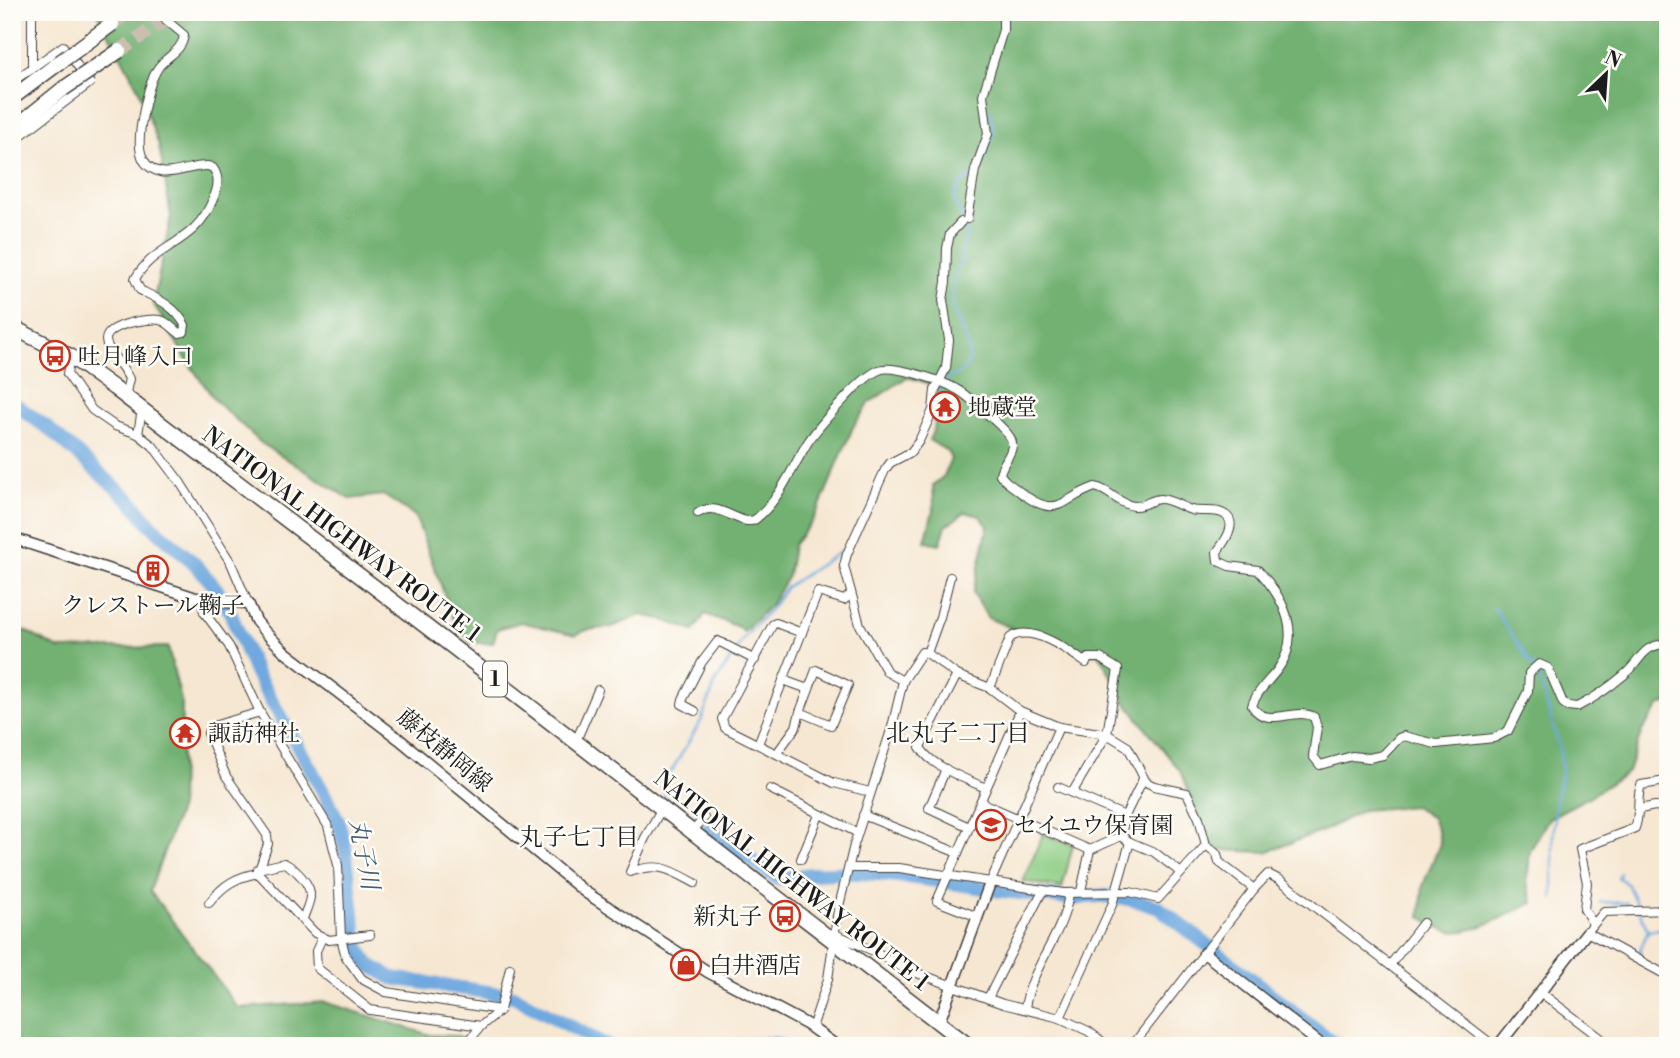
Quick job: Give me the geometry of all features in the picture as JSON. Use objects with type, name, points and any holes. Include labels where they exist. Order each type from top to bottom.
[{"type":"highway","points":[[12,96],[112,24]]},
{"type":"highway","points":[[12,124],[119,51]]},
{"type":"highway","points":[[12,130],[63,89]]},
{"type":"highway","name":"NATIONAL HIGHWAY ROUTE 1","points":[[12,327],[70,356],[662,808],[698,825],[969,1046]]},
{"type":"main road","points":[[12,538],[205,600],[242,603]]},
{"type":"main road","name":"藤枝静岡線","points":[[242,603],[279,647],[399,739],[585,892],[708,972],[812,1028],[837,1046]]},
{"type":"main road","points":[[939,1023],[990,883]]},
{"type":"main road","points":[[1496,1046],[1590,928]]},
{"type":"main road","points":[[1208,948],[1323,1046]]},
{"type":"street","points":[[32,12],[32,68]]},
{"type":"street","points":[[125,396],[130,379],[107,346],[107,336],[114,328],[153,320],[169,324],[178,333],[184,332],[185,325],[180,316],[161,300],[139,290],[135,279],[162,250],[183,239],[198,226],[211,206],[218,181],[213,168],[208,166],[163,173],[150,167],[141,155],[143,121],[156,70],[177,51],[183,41],[184,35],[166,20],[165,12]]},
{"type":"street","points":[[904,681],[887,672],[860,625],[844,566],[847,554],[890,463],[911,452],[919,441],[933,410],[938,383],[946,368],[949,340],[943,300],[947,248],[950,234],[964,220],[975,170],[988,134],[983,95],[1003,30],[1003,12]]},
{"type":"street","points":[[12,82],[63,46],[90,83],[12,142]]},
{"type":"street","points":[[70,356],[67,373],[92,410],[115,426],[138,434],[153,446],[180,482],[230,563],[242,603]]},
{"type":"street","points":[[698,513],[704,508],[716,508],[749,521],[757,519],[779,491],[816,431],[859,385],[878,370],[896,369],[960,392],[1009,436],[1012,448],[999,474],[1007,484],[1041,506],[1060,505],[1095,487],[1134,506],[1164,499],[1192,510],[1217,512],[1227,517],[1230,534],[1217,552],[1218,561],[1229,566],[1258,570],[1284,607],[1290,627],[1289,651],[1252,706],[1257,713],[1271,718],[1311,715],[1317,727],[1313,756],[1320,765],[1352,756],[1369,758],[1383,755],[1404,736],[1436,744],[1494,738],[1508,731],[1528,691],[1529,673],[1535,666],[1539,664],[1548,668],[1563,703],[1577,707],[1625,675],[1642,653],[1657,645],[1668,644]]},
{"type":"street","points":[[138,434],[142,410]]},
{"type":"street","points":[[927,653],[950,577]]},
{"type":"street","points":[[758,744],[818,592],[844,600],[851,594]]},
{"type":"street","points":[[205,600],[204,612],[229,646],[260,712],[328,827],[338,865],[342,938],[352,969],[378,989],[500,1009]]},
{"type":"street","points":[[802,633],[773,624],[722,719],[725,728],[834,783],[870,792]]},
{"type":"street","points":[[990,688],[1010,638],[1017,633],[1031,634],[1047,640],[1086,663],[1088,658],[1100,658],[1118,669],[1107,734],[1072,793]]},
{"type":"street","points":[[695,711],[682,704],[683,699],[702,662],[718,641],[755,660]]},
{"type":"street","points":[[812,1028],[828,979],[838,910],[858,833],[904,681],[922,652],[957,675],[990,688],[1020,711],[1059,727],[1107,734],[1128,747],[1143,779],[1154,786],[1187,793],[1199,818],[1206,845],[1217,854],[1219,862],[1254,889]]},
{"type":"street","points":[[777,753],[796,727],[800,712],[808,689],[816,670],[848,685],[831,725],[800,712]]},
{"type":"street","points":[[957,675],[920,744],[924,753],[946,769],[986,788]]},
{"type":"street","points":[[783,680],[808,689]]},
{"type":"street","points":[[576,741],[598,690]]},
{"type":"street","points":[[978,917],[937,901],[1020,711]]},
{"type":"street","points":[[258,871],[268,844],[267,835],[226,776],[208,733],[210,727],[260,712]]},
{"type":"street","points":[[990,883],[1059,727]]},
{"type":"street","points":[[946,769],[929,808],[969,827]]},
{"type":"street","points":[[1121,835],[1125,816],[1143,779]]},
{"type":"street","points":[[1666,780],[1641,785],[1640,809],[1635,828],[1580,849],[1587,884],[1584,909],[1590,928],[1668,976]]},
{"type":"street","points":[[1058,788],[1125,816]]},
{"type":"street","points":[[770,789],[858,833]]},
{"type":"street","points":[[980,802],[1090,850],[1121,835]]},
{"type":"street","points":[[1640,809],[1655,806],[1668,808]]},
{"type":"street","points":[[662,808],[630,872],[648,866],[666,867],[695,883]]},
{"type":"street","points":[[801,859],[819,815]]},
{"type":"street","points":[[863,816],[958,853]]},
{"type":"street","points":[[1121,835],[1130,842],[1154,852],[1180,872]]},
{"type":"street","points":[[1060,1017],[1114,896],[1130,842]]},
{"type":"street","points":[[849,872],[899,868],[947,880],[1114,896],[1130,892],[1158,899],[1206,845]]},
{"type":"street","points":[[1081,891],[1090,850]]},
{"type":"street","points":[[209,903],[218,891],[231,881],[285,863],[294,868],[310,890],[311,896],[303,919]]},
{"type":"street","points":[[258,871],[322,938],[329,940],[368,936]]},
{"type":"street","points":[[1132,1046],[1266,875],[1274,875],[1496,1046]]},
{"type":"street","points":[[988,998],[1043,890]]},
{"type":"street","points":[[1025,1008],[1029,991],[1065,917],[1069,893]]},
{"type":"street","points":[[1590,928],[1601,914],[1608,911],[1668,910]]},
{"type":"street","points":[[1390,965],[1423,923]]},
{"type":"street","points":[[322,938],[316,951],[317,968],[370,1010],[481,1026]]},
{"type":"street","points":[[835,938],[878,953],[903,968],[988,998],[1060,1017],[1088,1031],[1108,1046]]},
{"type":"street","points":[[465,1046],[481,1026],[500,1009],[510,968]]},
{"type":"street","points":[[1540,992],[1611,1046]]},
{"type":"green space","points":[[97,12],[1668,12],[1668,703],[1659,706],[1642,731],[1628,772],[1549,818],[1530,851],[1527,883],[1533,903],[1480,927],[1459,932],[1449,931],[1420,916],[1423,885],[1440,844],[1432,818],[1414,806],[1363,810],[1323,831],[1266,852],[1216,850],[1209,843],[1180,771],[1125,702],[1099,654],[1082,654],[1046,634],[1016,630],[988,618],[973,593],[988,526],[980,516],[965,512],[946,526],[940,544],[925,541],[934,507],[933,485],[944,476],[951,459],[947,451],[929,440],[942,396],[930,384],[907,377],[869,403],[853,427],[819,508],[793,545],[788,576],[771,604],[744,632],[705,614],[694,631],[641,615],[612,627],[587,630],[575,635],[521,622],[497,629],[493,643],[470,643],[454,620],[415,516],[383,495],[350,499],[261,443],[215,400],[188,362],[153,303],[171,216],[159,146],[138,88]]},
{"type":"green space","points":[[12,624],[59,649],[168,647],[182,704],[180,807],[150,891],[238,1008],[325,1002],[430,1035],[457,1036],[473,1046],[12,1046]]},
{"type":"green space","points":[[1043,834],[1073,845],[1062,888],[1023,881]]},
{"type":"waterway","points":[[982,162],[994,130],[988,110]]},
{"type":"waterway","points":[[932,422],[942,385],[964,370],[969,356],[952,299],[966,230],[955,195],[959,186],[972,175]]},
{"type":"waterway","name":"丸子川","points":[[12,402],[49,429],[131,501],[150,524],[195,564],[216,588],[230,612],[255,672],[338,820],[345,848],[356,938],[368,964],[392,978],[514,996],[607,1046]]},
{"type":"waterway","points":[[709,828],[665,797],[662,787],[701,721],[716,682],[743,639],[786,587],[846,548]]},
{"type":"waterway","points":[[1494,608],[1539,676],[1559,746],[1562,770],[1556,798],[1553,836],[1553,898]]},
{"type":"waterway","points":[[709,828],[778,879],[829,873],[880,874],[983,888]]},
{"type":"waterway","points":[[1620,873],[1618,877],[1628,885],[1648,931]]},
{"type":"waterway","points":[[994,890],[1074,899],[1117,897],[1158,907],[1338,1046]]},
{"type":"waterway","points":[[1600,902],[1627,903]]},
{"type":"waterway","points":[[1638,955],[1648,931],[1668,927]]},
{"type":"waterway","name":"丸子川","points":[[735,1046],[775,1043],[783,1046]]},
{"type":"tunnel","points":[[112,24],[128,12]]},
{"type":"tunnel","points":[[119,51],[177,12]]},
{"type":"place","name":"吐月峰入口","points":[[55,356]]},
{"type":"place","name":"地蔵堂","points":[[945,407]]},
{"type":"place","name":"クレストール鞠子","points":[[153,571]]},
{"type":"place","name":"諏訪神社","points":[[185,733]]},
{"type":"place","name":"セイユウ保育園","points":[[991,825]]},
{"type":"place","name":"新丸子","points":[[785,916]]},
{"type":"place","name":"白井酒店","points":[[686,965]]},
{"type":"district","name":"北丸子二丁目","points":[[958,733]]},
{"type":"district","name":"丸子七丁目","points":[[579,837]]}]
